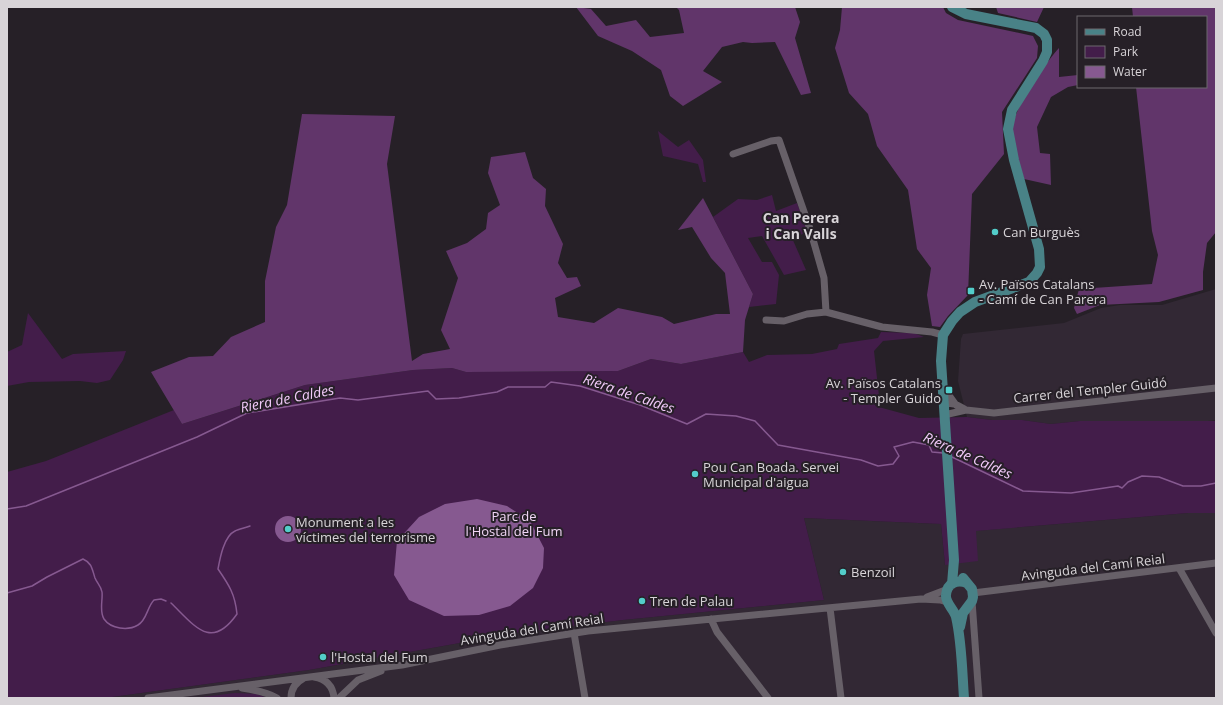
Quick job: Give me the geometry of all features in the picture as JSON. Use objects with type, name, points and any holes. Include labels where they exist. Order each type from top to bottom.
[{"type":"main road","points":[[952,7],[966,14],[1036,28],[1044,34],[1048,44],[1048,52],[1012,110],[1008,129],[1014,160],[1039,250],[1040,267],[1034,278],[1025,284],[987,297],[965,307],[952,320],[943,336],[941,347],[954,560],[950,586],[946,594],[949,604],[956,616],[959,631],[964,698]]},
{"type":"main road","points":[[954,560],[959,572],[972,589],[971,601],[962,616],[959,631]]},
{"type":"main road","points":[[950,586],[958,582],[967,584]]},
{"type":"main road","points":[[949,604],[960,609],[971,601]]},
{"type":"street","points":[[733,154],[771,141],[779,140],[810,229],[824,278],[826,312]]},
{"type":"street","points":[[766,320],[784,321],[807,314],[826,312],[882,327],[932,332],[943,336]]},
{"type":"street","name":"Carrer del Templer Guidó","points":[[943,386],[956,405]]},
{"type":"street","name":"Carrer del Templer Guidó","points":[[966,410],[948,403],[944,410],[966,410],[994,413],[1216,388]]},
{"type":"street","name":"Avinguda del Camí Reial","points":[[971,601],[1179,568],[1216,564]]},
{"type":"street","points":[[1179,568],[1216,634]]},
{"type":"street","name":"Avinguda del Camí Reial","points":[[921,599],[950,586]]},
{"type":"street","name":"Avinguda del Camí Reial","points":[[148,698],[308,676],[402,665],[500,645],[574,633],[921,599],[940,600],[949,604]]},
{"type":"street","points":[[971,601],[979,698]]},
{"type":"street","points":[[830,608],[841,698]]},
{"type":"street","points":[[711,619],[717,632],[768,698]]},
{"type":"street","points":[[574,633],[585,698]]},
{"type":"street","points":[[339,698],[358,680],[374,673],[402,665]]},
{"type":"street","points":[[291,698],[292,690],[296,684],[308,676],[318,678],[330,686],[334,691],[334,698]]},
{"type":"street","points":[[228,687],[268,693],[278,698]]},
{"type":"shaded area","points":[[576,7],[591,9],[606,26],[636,20],[650,37],[684,33],[679,10],[676,7],[795,7],[800,22],[795,38],[811,93],[801,95],[775,42],[743,42],[722,47],[703,71],[722,82],[683,106],[670,96],[661,70],[632,51],[598,36]]},
{"type":"shaded area","points":[[842,7],[943,7],[946,13],[958,20],[1033,36],[1038,46],[1037,58],[1002,112],[1004,154],[972,194],[968,295],[948,316],[940,327],[932,326],[927,295],[931,268],[917,249],[908,190],[877,146],[868,114],[849,93],[835,48],[840,30]]},
{"type":"shaded area","points":[[996,7],[1044,7],[1037,22],[998,13]]},
{"type":"shaded area","points":[[1132,7],[1216,7],[1216,232],[1207,243],[1203,272],[1203,290],[1159,302],[1100,305],[1077,314],[1074,308],[1079,289],[1152,284],[1158,255],[1152,231],[1136,88],[1207,88],[1207,16],[1133,16]]},
{"type":"shaded area","points":[[1059,48],[1059,77],[1077,75],[1077,85],[1068,87],[1051,97],[1037,127],[1040,153],[1050,154],[1051,185],[1024,179],[1015,149],[1012,131],[1013,123],[1023,100],[1046,64]]},
{"type":"shaded area","points":[[302,114],[395,116],[387,164],[412,361],[423,354],[450,349],[441,330],[458,278],[446,251],[467,243],[486,229],[488,213],[500,205],[488,173],[491,157],[525,152],[533,178],[546,189],[545,206],[563,244],[558,263],[567,278],[577,277],[581,286],[555,298],[558,317],[594,323],[618,308],[662,317],[674,324],[716,314],[730,314],[725,273],[711,258],[692,227],[678,230],[703,198],[753,294],[745,320],[743,352],[681,364],[651,359],[618,371],[466,372],[452,368],[413,370],[305,385],[182,424],[151,372],[189,357],[213,356],[231,337],[265,322],[265,281],[276,227],[287,205]]},
{"type":"shaded area","points":[[1216,289],[1216,420],[1080,421],[1051,424],[1022,420],[992,420],[967,417],[958,381],[961,339],[963,334],[1064,323],[1101,308],[1120,305],[1162,305]]},
{"type":"shaded area","points":[[1188,513],[1216,513],[1216,698],[105,698],[309,670],[516,633],[623,620],[824,600],[804,518],[941,524],[945,565],[975,531]]},
{"type":"green space","points":[[658,131],[678,147],[689,140],[703,160],[706,182],[703,182],[698,164],[663,156]]},
{"type":"green space","points":[[772,195],[776,211],[797,203],[808,232],[792,238],[806,270],[784,275],[762,236],[748,238],[762,262],[772,262],[779,275],[776,304],[749,307],[753,294],[713,217],[738,199],[757,200]]},
{"type":"green space","points":[[28,313],[62,359],[73,354],[126,351],[123,360],[110,380],[97,383],[80,381],[29,382],[7,386],[7,352],[22,345]]},
{"type":"green space","name":"Parc de l'Hostal del Fum","points":[[881,332],[914,333],[924,337],[883,341],[874,351],[879,396],[875,406],[919,418],[967,417],[992,420],[1022,420],[1051,424],[1080,421],[1216,421],[1216,513],[1188,513],[976,531],[978,561],[945,565],[941,524],[804,518],[824,600],[623,620],[516,633],[309,670],[105,698],[7,698],[7,472],[46,461],[174,410],[182,424],[305,385],[413,370],[452,368],[466,372],[618,371],[651,359],[681,364],[743,352],[749,362],[767,355],[812,354],[837,349],[839,344],[878,338]]},
{"type":"green space","points":[[235,693],[257,694],[267,698],[194,698]]},
{"type":"water","points":[[477,499],[507,506],[530,521],[544,548],[543,568],[533,588],[510,606],[479,615],[444,616],[409,600],[394,575],[397,541],[419,517],[445,504]]},
{"type":"water","points":[[288,516],[297,520],[301,529],[297,538],[288,542],[279,538],[275,529],[279,520]]},
{"type":"waterway","name":"Riera de Caldes","points":[[7,509],[26,506],[197,437],[247,413],[340,398],[358,400],[428,391],[436,399],[459,398],[497,392],[508,387],[545,387],[551,382],[580,386],[640,405],[687,424],[706,414],[736,416],[755,421],[778,445],[861,460],[878,466],[893,464],[899,456],[894,447],[913,442],[929,445],[932,452],[943,453]]},
{"type":"waterway","name":"Riera de Caldes","points":[[952,457],[1023,491],[1071,493],[1118,486],[1122,488],[1128,482],[1142,476],[1159,477],[1183,486],[1201,486],[1216,483]]},
{"type":"waterway","points":[[171,603],[188,620],[203,631],[211,633],[219,631],[228,625],[237,614],[235,601],[231,590],[218,569],[220,559],[225,542],[231,534],[237,530],[250,526]]},
{"type":"waterway","points":[[7,593],[32,586],[83,559],[90,564],[95,578],[101,588],[101,609],[104,619],[111,625],[120,628],[134,627],[141,623],[154,600],[161,599],[166,601]]},
{"type":"place","name":"Can Burguès","points":[[995,232]]},
{"type":"place","name":"Av. Països Catalans - Camí de Can Parera","points":[[971,291]]},
{"type":"place","name":"Av. Països Catalans - Templer Guido","points":[[949,390]]},
{"type":"place","name":"Pou Can Boada. Servei Municipal d'aigua","points":[[695,474]]},
{"type":"place","name":"Monument a les víctimes del terrorisme","points":[[288,529]]},
{"type":"place","name":"Benzoil","points":[[843,572]]},
{"type":"place","name":"Tren de Palau","points":[[642,601]]},
{"type":"place","name":"l'Hostal del Fum","points":[[323,657]]},
{"type":"district","name":"Can Perera i Can Valls","points":[[801,226]]}]
